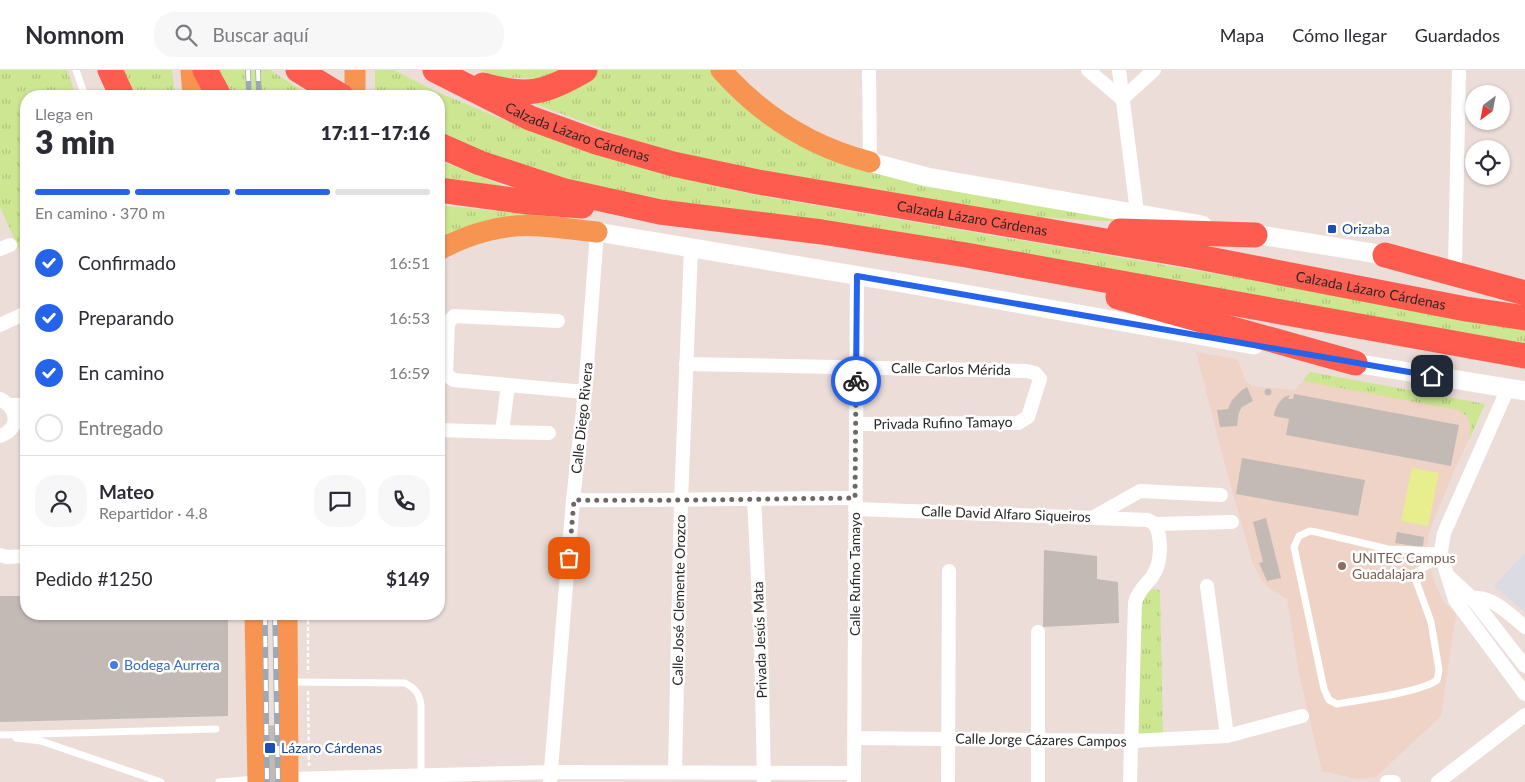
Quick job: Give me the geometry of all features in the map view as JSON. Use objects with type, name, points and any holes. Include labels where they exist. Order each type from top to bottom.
[{"type":"highway","points":[[100,70],[105,90]]},
{"type":"highway","points":[[110,70],[119,90]]},
{"type":"highway","points":[[205,70],[216,90]]},
{"type":"highway","points":[[437,71],[494,88],[522,92],[538,91],[564,83],[585,70]]},
{"type":"highway","name":"Calzada Lázaro Cárdenas","points":[[437,71],[530,118],[596,142],[673,164],[758,182],[1188,256],[1466,309],[1525,318]]},
{"type":"highway","points":[[303,73],[330,90]]},
{"type":"highway","points":[[445,148],[480,163],[565,190],[660,212]]},
{"type":"highway","points":[[445,191],[528,202],[660,212],[822,232],[966,255],[1525,356]]},
{"type":"highway","points":[[1026,228],[1255,235]]},
{"type":"highway","points":[[1385,254],[1525,293]]},
{"type":"highway","points":[[966,255],[1355,363]]},
{"type":"main road","points":[[191,70],[193,90]]},
{"type":"main road","points":[[355,70],[355,90]]},
{"type":"main road","points":[[721,70],[734,85],[769,116],[805,137],[842,154],[927,177],[1137,212],[1255,235],[1385,254],[1525,280]]},
{"type":"main road","points":[[445,247],[466,237],[505,227],[538,225],[597,232],[1517,390]]},
{"type":"main road","points":[[255,620],[258,780]]},
{"type":"main road","points":[[288,620],[298,682],[295,780]]},
{"type":"street","points":[[869,70],[870,162]]},
{"type":"street","points":[[1088,70],[1122,99]]},
{"type":"street","points":[[1119,70],[1137,212]]},
{"type":"street","points":[[1122,99],[1154,70]]},
{"type":"street","points":[[1455,267],[1459,70]]},
{"type":"street","name":"Calle Diego Rivera","points":[[551,777],[597,232]]},
{"type":"street","name":"Calle José Clemente Orozco","points":[[675,772],[681,501],[691,248]]},
{"type":"street","name":"Calle Rufino Tamayo","points":[[854,777],[857,276]]},
{"type":"street","points":[[0,325],[20,316]]},
{"type":"street","points":[[558,321],[454,316],[449,321],[445,372],[448,377],[454,380],[585,392]]},
{"type":"street","name":"Calle Carlos Mérida","points":[[686,364],[1026,371],[1035,373],[1040,381],[1028,417]]},
{"type":"street","points":[[502,432],[508,385]]},
{"type":"street","points":[[1517,390],[1444,533],[1441,555],[1455,600],[1525,694]]},
{"type":"street","points":[[5,402],[20,404]]},
{"type":"street","points":[[0,436],[20,424],[15,414],[5,402]]},
{"type":"street","name":"Privada Rufino Tamayo","points":[[856,424],[1018,423],[1028,417]]},
{"type":"street","points":[[445,430],[549,433]]},
{"type":"street","points":[[1094,517],[1140,491],[1222,495]]},
{"type":"street","name":"Calle David Alfaro Siqueiros","points":[[574,500],[681,501],[754,498],[1148,520],[1155,524],[1232,522]]},
{"type":"street","name":"Privada Jesús Mata","points":[[754,498],[765,777]]},
{"type":"street","points":[[1130,782],[1135,602],[1137,596],[1153,576],[1158,564],[1159,533],[1155,524]]},
{"type":"street","points":[[0,555],[7,557],[20,556]]},
{"type":"street","points":[[948,782],[949,571]]},
{"type":"street","points":[[1447,575],[1471,597],[1525,666]]},
{"type":"street","points":[[1206,586],[1227,736]]},
{"type":"street","points":[[1455,600],[1471,597],[1488,599],[1525,627]]},
{"type":"street","points":[[1038,632],[1038,782]]},
{"type":"street","points":[[1438,782],[1525,714]]},
{"type":"street","name":"Calle Jorge Cázares Campos","points":[[854,738],[1131,741],[1227,736],[1302,716]]},
{"type":"street","points":[[295,780],[421,775],[551,777],[675,772],[713,777],[854,777]]},
{"type":"street","points":[[713,777],[725,782]]},
{"type":"street","points":[[1387,782],[1394,782]]},
{"type":"lane","points":[[76,70],[83,90]]},
{"type":"lane","points":[[1316,532],[1388,549],[1441,555],[1418,571],[1415,578],[1431,622],[1439,670],[1437,680],[1431,685],[1416,689],[1337,704],[1329,700],[1324,689],[1294,547],[1299,536],[1316,532]]},
{"type":"lane","points":[[298,682],[405,683],[416,689],[420,695],[421,705],[421,775]]},
{"type":"lane","points":[[0,736],[216,729]]},
{"type":"lane","points":[[0,736],[40,741],[110,764],[137,779],[161,782]]},
{"type":"lane","points":[[219,782],[258,780]]},
{"type":"path","points":[[295,780],[298,682],[307,620]]},
{"type":"shaded area","name":"UNITEC Campus Guadalajara","points":[[1196,352],[1236,359],[1246,381],[1251,385],[1261,387],[1295,390],[1310,372],[1485,404],[1429,532],[1427,546],[1432,576],[1443,601],[1456,614],[1441,716],[1376,777],[1358,779],[1322,771],[1299,674],[1287,599],[1262,581],[1253,564]]},
{"type":"shaded area","points":[[1525,553],[1525,612],[1494,586]]},
{"type":"green space","points":[[0,70],[67,70],[74,90],[20,90],[20,251],[0,207]]},
{"type":"green space","points":[[117,70],[172,70],[174,90],[125,90]]},
{"type":"green space","points":[[216,70],[270,70],[302,90],[225,90]]},
{"type":"green space","points":[[375,70],[394,70],[433,90],[375,90]]},
{"type":"green space","points":[[480,70],[570,70],[542,79],[497,77]]},
{"type":"green space","points":[[598,70],[710,70],[713,74],[840,162],[896,179],[1124,218],[1123,222],[1035,217],[748,170],[640,143],[530,102],[588,78]]},
{"type":"green space","points":[[445,95],[512,123],[603,156],[680,178],[751,194],[1525,327],[1525,345],[596,189],[504,161],[445,136]]},
{"type":"green space","points":[[445,162],[512,189],[445,181]]},
{"type":"green space","points":[[445,206],[538,215],[460,231],[445,240]]},
{"type":"green space","points":[[1310,372],[1485,404],[1469,440],[1470,423],[1466,416],[1458,410],[1303,381]]},
{"type":"green space","points":[[1412,468],[1439,473],[1428,526],[1401,521]]},
{"type":"green space","points":[[1148,589],[1160,590],[1163,734],[1139,736],[1139,604]]},
{"type":"building","points":[[1247,387],[1253,401],[1242,407],[1239,412],[1237,426],[1220,427],[1217,410],[1228,409],[1232,400]]},
{"type":"building","points":[[1268,389],[1271,392],[1268,395],[1265,392]]},
{"type":"building","points":[[1294,394],[1459,425],[1451,466],[1286,435],[1289,419],[1274,416],[1274,413],[1284,397],[1290,395],[1288,399],[1293,399]]},
{"type":"building","points":[[1242,458],[1365,480],[1358,516],[1236,494]]},
{"type":"building","points":[[1266,518],[1281,578],[1267,581],[1259,563],[1263,562],[1253,522]]},
{"type":"building","points":[[1397,532],[1424,537],[1423,546],[1395,543]]},
{"type":"building","points":[[1044,550],[1097,556],[1097,579],[1118,582],[1119,623],[1043,627]]},
{"type":"building","points":[[1423,556],[1426,559],[1423,562],[1420,559]]},
{"type":"building","name":"Bodega Aurrera","points":[[0,596],[20,596],[20,620],[228,620],[228,716],[0,722]]},
{"type":"building","name":"Lázaro Cárdenas","points":[[285,725],[285,772],[324,782],[247,782],[254,726]]},
{"type":"railway","points":[[248,70],[249,90]]},
{"type":"railway","points":[[258,70],[259,90]]},
{"type":"railway","points":[[265,620],[267,782]]},
{"type":"railway","points":[[275,620],[278,782]]},
{"type":"way so far","points":[[569,558],[574,500],[681,501],[754,498],[855,498],[856,381]]},
{"type":"place","name":"Orizaba","points":[[1332,229]]},
{"type":"place","name":"UNITEC Campus Guadalajara","points":[[1342,566]]},
{"type":"place","name":"Bodega Aurrera","points":[[114,665]]},
{"type":"place","name":"Lázaro Cárdenas","points":[[270,748]]},
{"type":"route","points":[[856,381],[857,276],[1432,376]]}]
